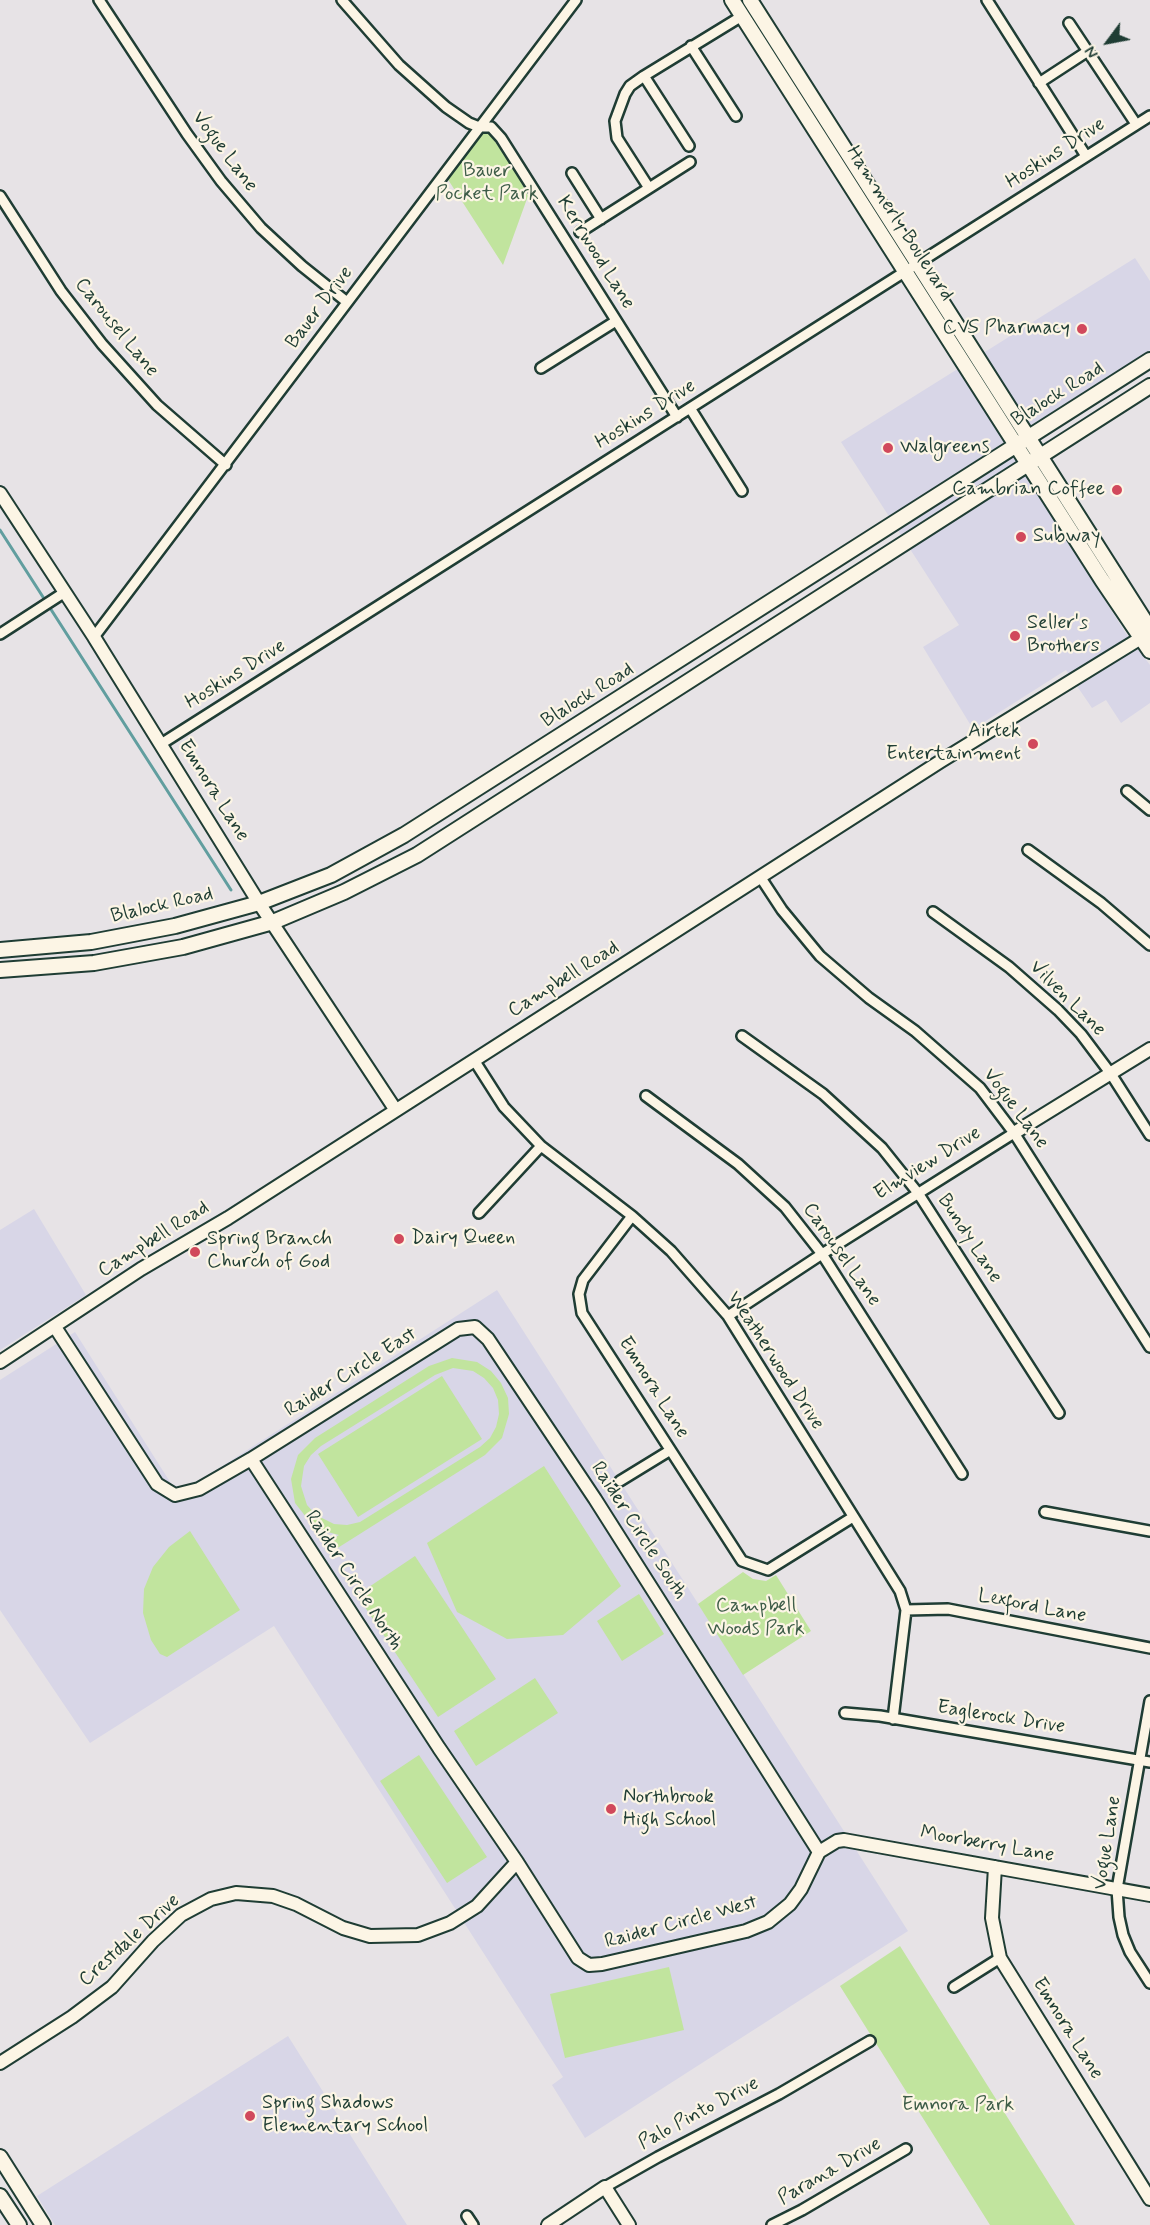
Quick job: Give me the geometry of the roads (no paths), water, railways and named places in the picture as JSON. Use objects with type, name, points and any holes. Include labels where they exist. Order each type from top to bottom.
[{"type":"main road","name":"Hammerly Boulevard","points":[[732,0],[906,272],[1022,441],[1147,633],[1150,651]]},
{"type":"main road","name":"Hammerly Boulevard","points":[[753,4],[918,264],[1022,441]]},
{"type":"main road","points":[[742,16],[753,4]]},
{"type":"main road","points":[[810,121],[823,114]]},
{"type":"main road","name":"Blalock Road","points":[[0,950],[91,942],[175,926],[259,903],[331,875],[404,835],[464,798],[1150,360]]},
{"type":"main road","name":"Blalock Road","points":[[0,970],[94,963],[183,947],[273,922],[344,892],[417,855],[1150,386]]},
{"type":"main road","points":[[905,516],[913,536]]},
{"type":"main road","points":[[726,631],[737,650]]},
{"type":"main road","points":[[590,717],[601,736]]},
{"type":"main road","points":[[464,798],[474,818]]},
{"type":"main road","points":[[0,2157],[43,2225]]},
{"type":"main road","points":[[0,2191],[15,2181]]},
{"type":"main road","points":[[0,2196],[19,2225]]},
{"type":"street","name":"Vogue Lane","points":[[99,0],[187,135],[221,181],[261,228],[303,267],[347,302]]},
{"type":"street","name":"Kerrwood Lane","points":[[342,0],[399,64],[446,106],[468,123],[491,128],[501,138],[677,417]]},
{"type":"street","name":"Bauer Drive","points":[[94,637],[576,0]]},
{"type":"street","points":[[987,0],[1086,156]]},
{"type":"street","points":[[649,188],[617,138],[615,121],[630,86],[742,16]]},
{"type":"street","points":[[1069,23],[1136,124]]},
{"type":"street","points":[[691,46],[736,116]]},
{"type":"street","points":[[1039,83],[1088,51]]},
{"type":"street","points":[[644,76],[689,146]]},
{"type":"street","name":"Hoskins Drive","points":[[161,744],[1150,116]]},
{"type":"street","points":[[580,232],[690,162]]},
{"type":"street","points":[[572,173],[601,219]]},
{"type":"street","name":"Carousel Lane","points":[[0,196],[62,291],[102,344],[157,405],[226,465]]},
{"type":"street","points":[[541,368],[616,321]]},
{"type":"street","points":[[690,408],[742,490]]},
{"type":"street","name":"Emnora Lane","points":[[0,493],[61,594],[94,637],[259,903],[395,1109]]},
{"type":"street","points":[[0,634],[61,594]]},
{"type":"street","name":"Campbell Road","points":[[0,1362],[141,1269],[228,1218],[941,761],[1147,633]]},
{"type":"street","points":[[1128,792],[1150,810]]},
{"type":"street","points":[[1028,850],[1101,903],[1150,945]]},
{"type":"street","name":"Vogue Lane","points":[[761,878],[800,935],[820,956],[869,998],[944,1054],[980,1088],[1014,1133],[1150,1347]]},
{"type":"street","name":"Vilven Lane","points":[[933,912],[1035,989],[1081,1034],[1111,1074],[1150,1135]]},
{"type":"street","name":"Bundy Lane","points":[[742,1036],[823,1094],[882,1148],[918,1193],[1059,1413]]},
{"type":"street","name":"Elmview Drive","points":[[728,1316],[918,1193],[1150,1049]]},
{"type":"street","name":"Weatherwood Drive","points":[[474,1060],[504,1107],[541,1146],[632,1216],[671,1251],[728,1316],[900,1591],[906,1610],[893,1719]]},
{"type":"street","name":"Carousel Lane","points":[[646,1096],[738,1164],[785,1207],[822,1254],[962,1474]]},
{"type":"street","points":[[479,1213],[541,1146]]},
{"type":"street","name":"Emnora Lane","points":[[632,1216],[583,1280],[579,1294],[582,1313],[742,1561],[768,1570],[853,1518]]},
{"type":"street","points":[[55,1327],[157,1484],[175,1496],[199,1489],[251,1459]]},
{"type":"street","name":"Raider Circle East","points":[[251,1459],[458,1329],[475,1327]]},
{"type":"street","name":"Raider Circle South","points":[[475,1327],[488,1339],[595,1499],[819,1852]]},
{"type":"street","points":[[621,1481],[669,1451]]},
{"type":"street","name":"Raider Circle North","points":[[251,1459],[439,1748],[518,1862],[578,1958],[589,1965]]},
{"type":"street","points":[[1045,1512],[1150,1531]]},
{"type":"street","name":"Lexford Lane","points":[[906,1610],[948,1609],[1150,1648]]},
{"type":"street","name":"Vogue Lane","points":[[1150,1701],[1145,1761],[1117,1889],[1119,1917],[1124,1935],[1130,1952],[1150,1983]]},
{"type":"street","name":"Eaglerock Drive","points":[[845,1713],[1145,1761]]},
{"type":"street","name":"Moorberry Lane","points":[[819,1852],[837,1841],[844,1840],[1150,1895]]},
{"type":"street","name":"Raider Circle West","points":[[589,1965],[699,1942],[768,1922],[790,1904],[801,1889],[819,1852]]},
{"type":"street","name":"Crestdale Drive","points":[[0,2063],[72,2017],[112,1987],[153,1941],[181,1915],[211,1899],[236,1893],[273,1896],[296,1904],[343,1928],[370,1936],[417,1935],[450,1923],[477,1906],[518,1862]]},
{"type":"street","name":"Emnora Lane","points":[[995,1867],[992,1918],[1000,1958],[1150,2199]]},
{"type":"street","points":[[954,1987],[1000,1958]]},
{"type":"street","name":"Palo Pinto Drive","points":[[548,2225],[605,2187],[779,2094],[870,2041]]},
{"type":"street","name":"Parana Drive","points":[[772,2225],[906,2149]]},
{"type":"street","points":[[605,2187],[629,2225]]},
{"type":"street","points":[[468,2216],[473,2225]]},
{"type":"waterway","points":[[0,530],[231,890]]},
{"type":"place","name":"CVS Pharmacy","points":[[1082,329]]},
{"type":"place","name":"Walgreens","points":[[888,448]]},
{"type":"place","name":"Cambrian Coffee","points":[[1117,490]]},
{"type":"place","name":"Subway","points":[[1021,537]]},
{"type":"place","name":"Seller's Brothers","points":[[1015,636]]},
{"type":"place","name":"Airtek Entertainment","points":[[1033,744]]},
{"type":"place","name":"Dairy Queen","points":[[399,1239]]},
{"type":"place","name":"Spring Branch Church of God","points":[[195,1252]]},
{"type":"place","name":"Northbrook High School","points":[[611,1809]]},
{"type":"place","name":"Spring Shadows Elementary School","points":[[250,2116]]},
{"type":"park label","name":"Bauer Pocket Park","points":[[487,184]]},
{"type":"park label","name":"Campbell Woods Park","points":[[756,1618]]},
{"type":"park label","name":"Emnora Park","points":[[958,2106]]}]
